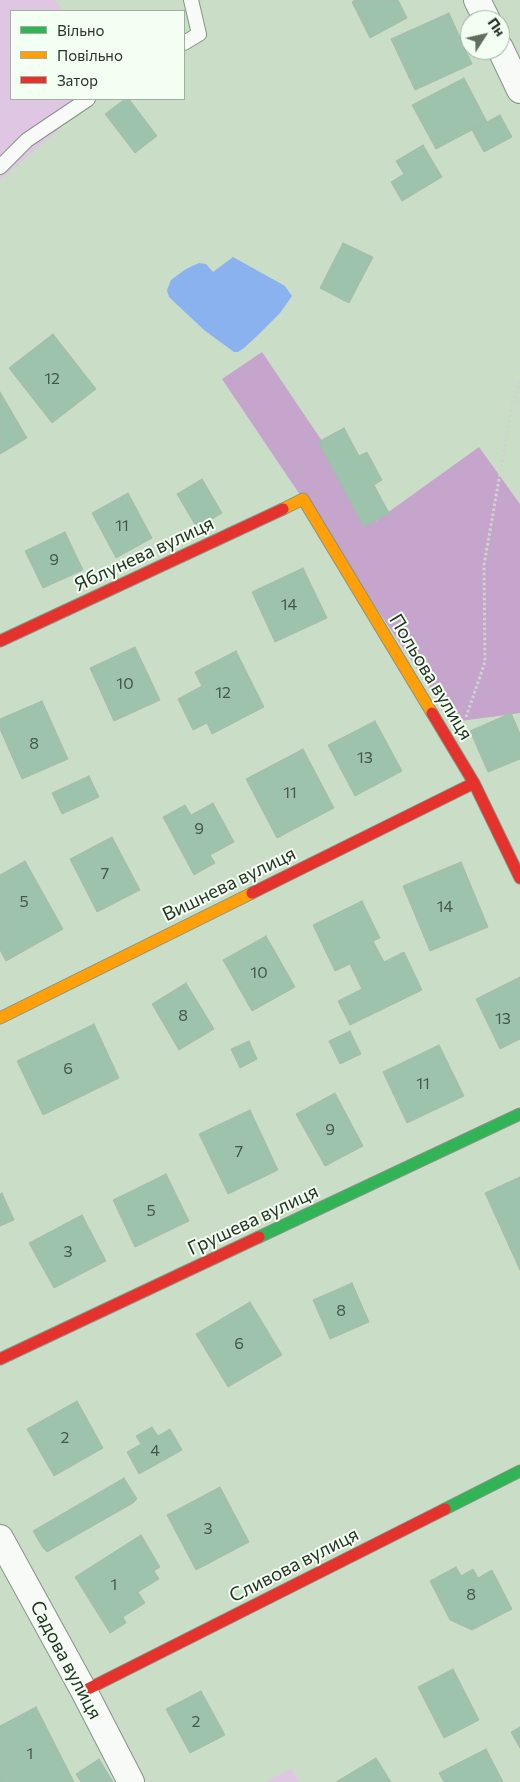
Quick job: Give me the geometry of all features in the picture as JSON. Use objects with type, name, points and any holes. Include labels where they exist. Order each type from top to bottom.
[{"type":"street","points":[[506,60],[520,90]]},
{"type":"street","name":"Яблунева вулиця","points":[[0,641],[303,499]]},
{"type":"street","name":"Польова вулиця","points":[[303,499],[474,782],[520,878]]},
{"type":"street","name":"Вишнева вулиця","points":[[0,1018],[474,782]]},
{"type":"street","name":"Грушева вулиця","points":[[0,1359],[520,1114]]},
{"type":"street","name":"Сливова вулиця","points":[[84,1691],[520,1471]]},
{"type":"street","name":"Садова вулиця","points":[[0,1538],[84,1691],[131,1782]]},
{"type":"lane","points":[[185,41],[199,34],[191,0]]},
{"type":"lane","points":[[0,167],[28,140],[87,100]]},
{"type":"path","points":[[465,720],[485,662],[484,565],[512,405],[520,382]]},
{"type":"shaded area","points":[[0,0],[55,0],[62,10],[10,10],[10,100],[93,100],[0,180]]},
{"type":"shaded area","points":[[262,352],[376,521],[479,447],[520,504],[520,713],[453,722],[222,379]]},
{"type":"shaded area","points":[[292,1769],[299,1782],[265,1782]]},
{"type":"water","points":[[233,257],[285,286],[292,296],[280,313],[238,352],[234,352],[204,330],[169,297],[167,290],[171,280],[186,269],[199,263],[206,264],[213,272]]},
{"type":"building","points":[[355,0],[398,0],[407,18],[370,38],[352,2]]},
{"type":"building","points":[[449,13],[460,37],[460,60],[470,60],[472,64],[415,90],[391,39]]},
{"type":"building","points":[[464,78],[487,122],[436,149],[412,105]]},
{"type":"building","points":[[124,100],[130,100],[157,136],[135,153],[105,114]]},
{"type":"building","points":[[500,115],[512,137],[484,152],[472,130]]},
{"type":"building","points":[[423,145],[442,177],[402,201],[391,182],[404,174],[396,161]]},
{"type":"building","points":[[343,243],[373,257],[349,303],[320,288]]},
{"type":"building","points":[[53,334],[96,389],[52,423],[9,368]]},
{"type":"building","points":[[0,392],[27,438],[0,454]]},
{"type":"building","points":[[344,428],[359,456],[367,452],[382,480],[374,485],[389,513],[364,527],[318,442]]},
{"type":"building","points":[[202,479],[222,513],[197,528],[177,494]]},
{"type":"building","points":[[128,493],[152,538],[116,558],[92,513]]},
{"type":"building","points":[[65,532],[83,570],[43,588],[25,551]]},
{"type":"building","points":[[303,568],[327,618],[275,642],[252,592]]},
{"type":"building","points":[[135,647],[160,700],[114,721],[90,668]]},
{"type":"building","points":[[236,651],[264,707],[212,734],[207,723],[193,730],[178,699],[202,686],[195,672]]},
{"type":"building","points":[[42,701],[68,759],[22,779],[0,729],[0,719]]},
{"type":"building","points":[[511,713],[520,734],[520,759],[488,772],[470,731]]},
{"type":"building","points":[[375,721],[402,771],[355,796],[328,745]]},
{"type":"building","points":[[303,749],[334,808],[277,838],[246,779]]},
{"type":"building","points":[[89,776],[99,797],[62,814],[52,793]]},
{"type":"building","points":[[213,803],[234,842],[210,855],[215,863],[194,875],[163,817],[185,805],[191,815]]},
{"type":"building","points":[[112,837],[140,890],[97,912],[70,859]]},
{"type":"building","points":[[25,861],[63,929],[6,961],[0,950],[0,875]]},
{"type":"building","points":[[461,862],[488,927],[430,951],[403,886]]},
{"type":"building","points":[[362,901],[380,938],[373,941],[384,962],[404,952],[422,990],[350,1025],[338,1001],[362,989],[350,964],[335,971],[313,925]]},
{"type":"building","points":[[266,936],[295,987],[252,1011],[223,960]]},
{"type":"building","points":[[520,977],[520,1039],[500,1049],[476,999]]},
{"type":"building","points":[[186,983],[214,1029],[179,1050],[152,1004]]},
{"type":"building","points":[[94,1024],[119,1078],[43,1115],[17,1061]]},
{"type":"building","points":[[350,1031],[361,1054],[340,1064],[329,1041]]},
{"type":"building","points":[[249,1041],[257,1059],[240,1068],[231,1049]]},
{"type":"building","points":[[439,1045],[464,1096],[407,1123],[383,1072]]},
{"type":"building","points":[[335,1093],[363,1146],[325,1166],[296,1114]]},
{"type":"building","points":[[250,1110],[278,1170],[228,1194],[199,1134]]},
{"type":"building","points":[[166,1174],[189,1221],[135,1247],[113,1200]]},
{"type":"building","points":[[520,1177],[520,1270],[485,1193]]},
{"type":"building","points":[[2,1193],[14,1220],[0,1226],[0,1194]]},
{"type":"building","points":[[82,1215],[106,1261],[54,1288],[29,1243]]},
{"type":"building","points":[[352,1283],[369,1322],[330,1339],[313,1300]]},
{"type":"building","points":[[250,1302],[282,1355],[228,1387],[196,1334]]},
{"type":"building","points":[[77,1401],[103,1448],[54,1476],[27,1429]]},
{"type":"building","points":[[152,1427],[158,1436],[170,1429],[182,1450],[139,1474],[127,1452],[141,1444],[136,1436]]},
{"type":"building","points":[[124,1478],[137,1499],[133,1503],[47,1552],[43,1548],[33,1531]]},
{"type":"building","points":[[220,1487],[249,1542],[196,1570],[167,1515]]},
{"type":"building","points":[[141,1535],[160,1567],[154,1571],[159,1579],[138,1592],[145,1603],[123,1617],[126,1623],[110,1633],[75,1577]]},
{"type":"building","points":[[456,1567],[461,1576],[473,1569],[478,1578],[492,1570],[512,1609],[472,1630],[450,1620],[430,1581]]},
{"type":"building","points":[[453,1669],[479,1720],[444,1738],[418,1687]]},
{"type":"building","points":[[201,1691],[225,1735],[190,1753],[166,1709]]},
{"type":"building","points":[[36,1707],[74,1782],[0,1782],[0,1726]]},
{"type":"building","points":[[520,1727],[520,1748],[511,1732]]},
{"type":"building","points":[[486,1749],[503,1782],[444,1782],[439,1773]]},
{"type":"building","points":[[376,1758],[391,1782],[336,1782]]},
{"type":"building","points":[[99,1759],[113,1782],[81,1782],[76,1774]]},
{"type":"traffic: fast","points":[[259,1237],[520,1114]]},
{"type":"traffic: fast","points":[[445,1509],[520,1471]]},
{"type":"traffic: slow","points":[[283,509],[303,499],[432,713]]},
{"type":"traffic: slow","points":[[0,1018],[252,893]]},
{"type":"traffic: jam","points":[[0,641],[283,509]]},
{"type":"traffic: jam","points":[[432,713],[474,783],[520,878]]},
{"type":"traffic: jam","points":[[252,893],[474,783]]},
{"type":"traffic: jam","points":[[0,1359],[259,1237]]},
{"type":"traffic: jam","points":[[84,1691],[445,1509]]}]
